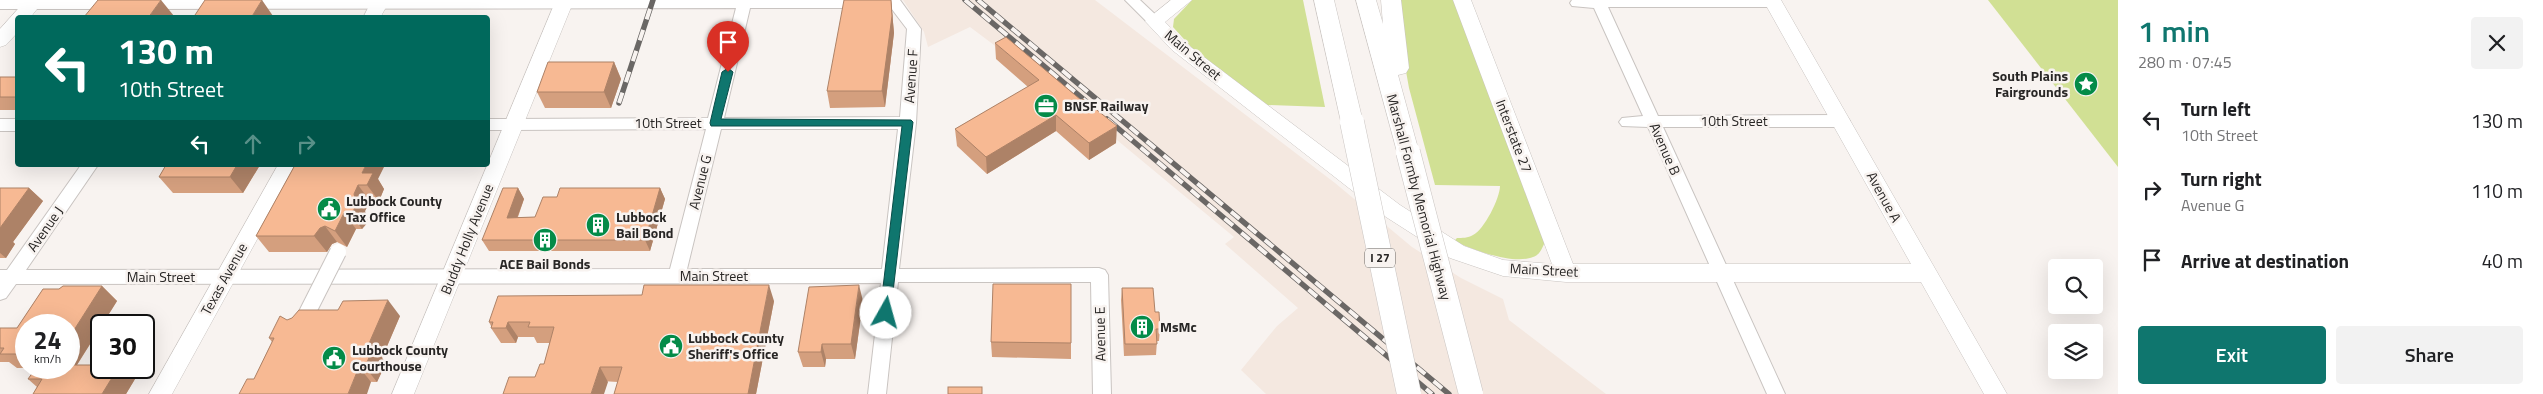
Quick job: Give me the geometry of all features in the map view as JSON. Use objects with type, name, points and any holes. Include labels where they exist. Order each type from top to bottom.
[{"type":"highway","points":[[1315,0],[1337,54]]},
{"type":"highway","name":"I 27","points":[[1324,0],[1352,122],[1408,394]]},
{"type":"highway","name":"Marshall Formby Memorial Highway","points":[[1366,0],[1471,394]]},
{"type":"highway","points":[[1391,0],[1396,58],[1406,111],[1408,152]]},
{"type":"main road","points":[[1154,21],[1183,0]]},
{"type":"main road","name":"Interstate 27","points":[[1462,0],[1566,273]]},
{"type":"main road","name":"Avenue A","points":[[1772,1],[1842,121],[1925,273],[1996,394]]},
{"type":"main road","name":"Buddy Holly Avenue","points":[[403,394],[564,2]]},
{"type":"main road","name":"Main Street","points":[[1154,21],[1178,46],[1393,211],[1457,252],[1503,268],[1566,273],[1925,273]]},
{"type":"main road","points":[[0,41],[15,24]]},
{"type":"main road","name":"Texas Avenue","points":[[160,394],[287,167]]},
{"type":"street","points":[[1132,0],[1154,21]]},
{"type":"street","points":[[0,4],[26,11],[206,2],[377,7],[564,2],[745,1]]},
{"type":"street","name":"Avenue F","points":[[745,1],[895,3],[914,29],[908,122],[876,394]]},
{"type":"street","name":"Avenue G","points":[[677,276],[745,1]]},
{"type":"street","points":[[1577,3],[1598,1],[1772,1]]},
{"type":"street","name":"Avenue B","points":[[1598,1],[1732,298]]},
{"type":"street","points":[[197,15],[206,2]]},
{"type":"street","name":"10th Street","points":[[1627,122],[1842,121]]},
{"type":"street","name":"10th Street","points":[[490,124],[908,122]]},
{"type":"street","points":[[0,125],[15,125]]},
{"type":"street","name":"Avenue J","points":[[0,292],[5,277],[88,167]]},
{"type":"street","points":[[301,325],[338,252]]},
{"type":"street","name":"Main Street","points":[[5,277],[1099,275]]},
{"type":"street","name":"Avenue E","points":[[1099,275],[1102,394]]},
{"type":"street","points":[[1732,298],[1776,394]]},
{"type":"shaded area","points":[[903,0],[1095,0],[1335,183],[1412,247],[1461,278],[1503,299],[1509,320],[1606,394],[1266,394],[1241,370],[1277,326],[1298,308],[1225,244],[1234,237],[1082,111],[970,27],[928,47],[924,32]]},
{"type":"green space","points":[[1192,0],[1303,0],[1325,107],[1267,105],[1192,48],[1173,27],[1174,19]]},
{"type":"green space","points":[[1397,0],[1456,0],[1545,242],[1537,255],[1525,259],[1504,258],[1454,241],[1457,238],[1471,236],[1482,227],[1494,205],[1500,186],[1435,185],[1409,88],[1402,49]]},
{"type":"green space","name":"South Plains Fairgrounds","points":[[1988,0],[2118,0],[2118,167]]},
{"type":"building","points":[[98,0],[161,0],[150,15],[86,15]]},
{"type":"building","points":[[205,0],[262,0],[253,15],[195,15]]},
{"type":"building","points":[[844,0],[891,0],[892,16],[882,91],[827,91]]},
{"type":"building","points":[[1006,37],[1081,100],[1083,99],[1117,126],[1089,143],[1056,115],[986,157],[955,129],[1039,80],[995,43]]},
{"type":"building","points":[[548,62],[614,62],[604,92],[537,92]]},
{"type":"building","points":[[0,77],[15,77],[15,97],[0,97]]},
{"type":"building","points":[[165,167],[236,167],[230,177],[159,177]]},
{"type":"building","points":[[294,167],[365,167],[362,173],[373,173],[367,185],[358,185],[354,194],[357,206],[351,213],[344,213],[335,231],[325,226],[320,228],[314,236],[256,236]]},
{"type":"building","points":[[0,188],[29,188],[0,228]]},
{"type":"building","points":[[503,188],[518,188],[507,218],[535,217],[543,197],[557,197],[560,188],[660,188],[645,240],[482,240]]},
{"type":"building","points":[[993,284],[1071,284],[1071,343],[991,342]]},
{"type":"building","name":"Lubbock County Sheriff's Office","points":[[644,285],[769,285],[748,394],[614,394],[622,367],[600,367],[591,394],[503,394],[509,377],[535,377],[540,364],[544,364],[554,327],[528,327],[530,322],[508,322],[506,328],[491,328],[493,322],[489,322],[498,296],[642,295]]},
{"type":"building","points":[[859,285],[851,344],[822,344],[821,352],[798,352],[809,287]]},
{"type":"building","points":[[63,286],[102,286],[80,321],[80,314],[26,314],[43,289],[59,289]]},
{"type":"building","name":"MsMc","points":[[1122,288],[1153,288],[1155,312],[1159,312],[1160,329],[1156,329],[1157,344],[1125,344]]},
{"type":"building","name":"Lubbock County Courthouse","points":[[388,300],[367,348],[373,348],[365,367],[359,367],[348,394],[239,394],[247,379],[254,379],[274,338],[269,338],[280,316],[287,320],[292,318],[299,310],[338,310],[343,301]]},
{"type":"building","points":[[0,328],[15,328],[15,354],[0,354],[4,348],[0,348]]},
{"type":"building","points":[[80,365],[90,365],[90,379],[111,379],[102,394],[33,394],[42,379],[80,379]]},
{"type":"building","points":[[948,387],[982,387],[982,394],[948,394]]},
{"type":"railway","points":[[619,103],[653,0]]},
{"type":"railway","points":[[965,0],[1094,108]]},
{"type":"railway","points":[[978,0],[1449,394]]},
{"type":"railway","points":[[1107,119],[1432,394]]},
{"type":"place","name":"South Plains Fairgrounds","points":[[2086,84]]},
{"type":"place","name":"BNSF Railway","points":[[1046,106]]},
{"type":"place","name":"Lubbock County Tax Office","points":[[329,209]]},
{"type":"place","name":"Lubbock Bail Bond","points":[[598,225]]},
{"type":"place","name":"ACE Bail Bonds","points":[[545,240]]},
{"type":"place","name":"MsMc","points":[[1142,327]]},
{"type":"place","name":"Lubbock County Sheriff's Office","points":[[671,346]]},
{"type":"place","name":"Lubbock County Courthouse","points":[[334,358]]},
{"type":"route","points":[[728,72],[715,123],[908,122],[886,313]]}]
